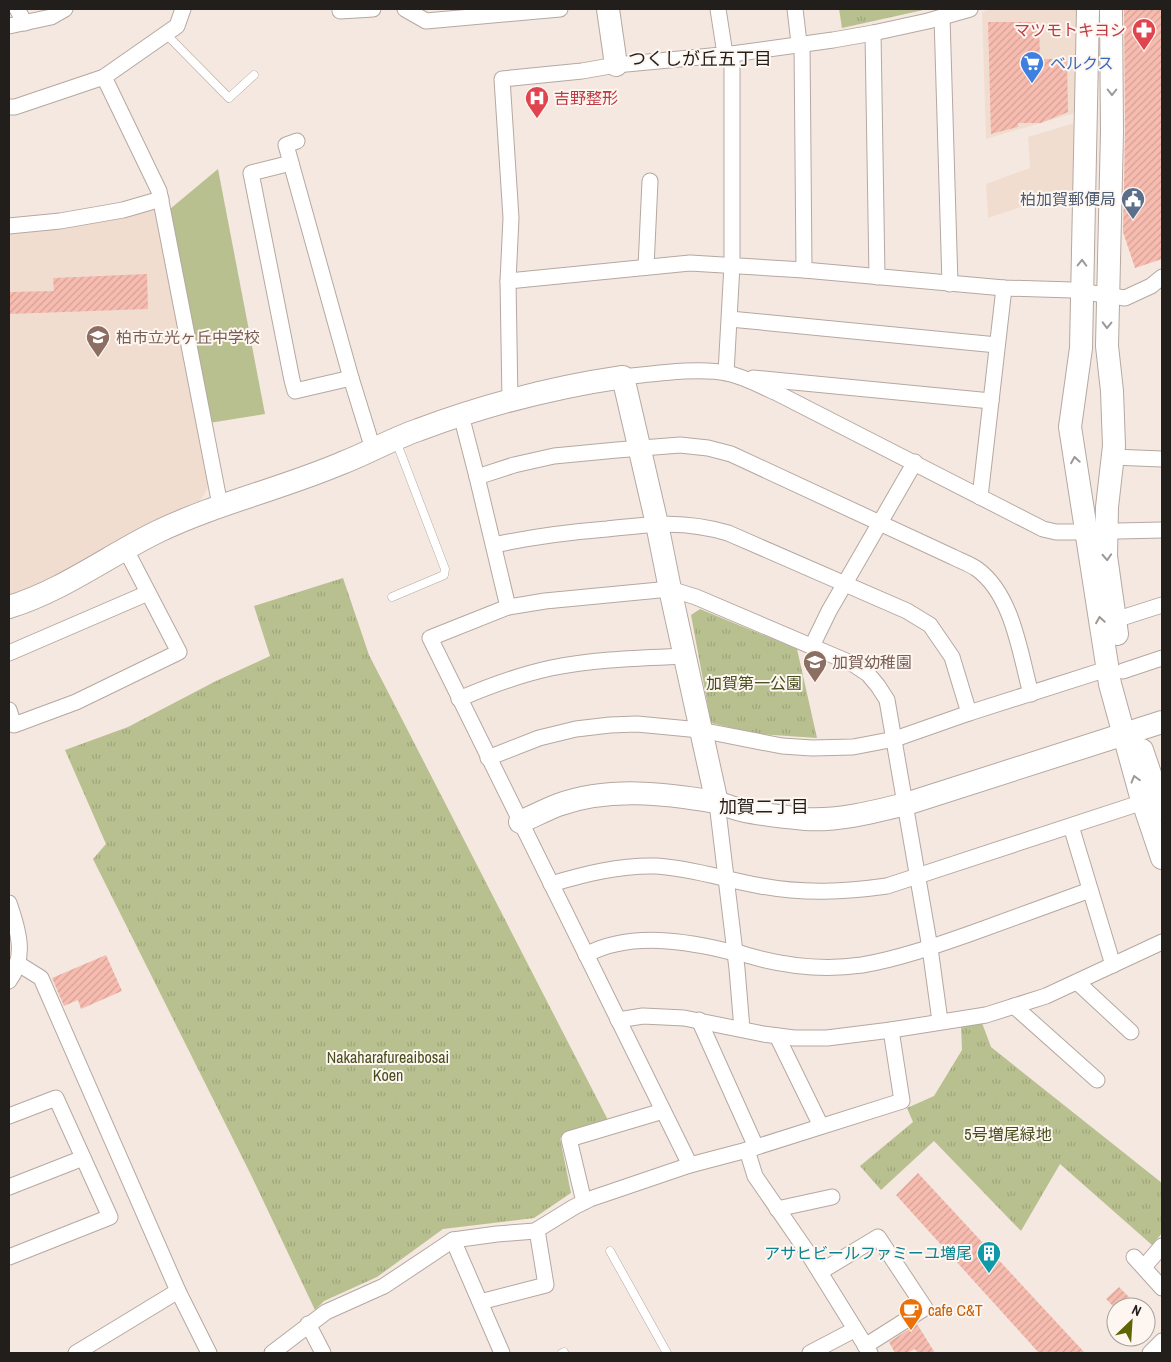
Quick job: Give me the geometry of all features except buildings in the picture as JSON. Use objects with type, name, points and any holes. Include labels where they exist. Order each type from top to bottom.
[{"type":"street","points":[[18,9],[25,23]]},
{"type":"street","points":[[9,26],[51,17],[65,9]]},
{"type":"street","points":[[9,108],[104,77],[177,26],[183,9]]},
{"type":"street","points":[[340,11],[373,9]]},
{"type":"street","points":[[405,9],[426,21],[560,9]]},
{"type":"street","points":[[608,9],[616,65]]},
{"type":"street","points":[[718,9],[728,54],[732,265],[726,373]]},
{"type":"street","points":[[795,9],[801,43],[804,270]]},
{"type":"street","points":[[510,401],[508,282],[511,218],[502,79],[728,54],[873,33],[970,9]]},
{"type":"street","points":[[1088,9],[1081,348],[1070,427],[1097,531],[1106,556],[1115,620],[1115,670]]},
{"type":"street","points":[[1111,9],[1111,180],[1107,346],[1112,391],[1114,446],[1097,531],[1115,670],[1129,733],[1156,801],[1162,858]]},
{"type":"street","points":[[942,17],[950,284]]},
{"type":"street","points":[[873,33],[877,277]]},
{"type":"street","points":[[104,77],[159,191],[220,505]]},
{"type":"street","points":[[297,140],[286,145],[351,378],[373,449]]},
{"type":"street","points":[[291,163],[251,173],[295,391],[351,378]]},
{"type":"street","points":[[1084,182],[1111,180]]},
{"type":"street","points":[[646,267],[650,181]]},
{"type":"street","points":[[9,226],[60,221],[105,213],[161,199]]},
{"type":"street","points":[[508,282],[690,262],[804,270],[950,284],[1082,292],[1125,298],[1151,286],[1162,277]]},
{"type":"street","points":[[980,496],[1004,288]]},
{"type":"street","points":[[730,319],[997,345]]},
{"type":"street","points":[[9,607],[30,600],[157,532],[220,505],[342,463],[395,439],[461,415],[557,388],[623,376],[710,371],[742,377],[991,401]]},
{"type":"street","points":[[623,376],[717,803],[742,1029]]},
{"type":"street","points":[[742,377],[915,462],[1043,529],[1056,532],[1162,530]]},
{"type":"street","points":[[461,415],[508,607]]},
{"type":"street","points":[[477,477],[514,465],[554,456],[639,448],[680,445],[708,448],[731,454],[953,556],[978,570],[996,589],[1012,620],[1031,694]]},
{"type":"street","points":[[1112,457],[1162,458]]},
{"type":"street","points":[[812,646],[915,462]]},
{"type":"street","points":[[494,546],[566,532],[657,524],[685,524],[708,527],[728,533],[907,611],[930,626],[952,658],[969,713]]},
{"type":"street","points":[[9,710],[14,725],[76,702],[179,652],[126,550]]},
{"type":"street","points":[[690,1165],[430,638],[508,607],[545,601],[670,589],[696,597],[812,646],[853,664],[868,674],[887,700],[906,804],[916,877],[930,948],[940,1022]]},
{"type":"street","points":[[9,653],[148,592]]},
{"type":"street","points":[[1115,620],[1162,605]]},
{"type":"street","points":[[459,699],[494,684],[552,668],[608,660],[685,656]]},
{"type":"street","points":[[488,758],[539,738],[610,724],[637,724],[700,730],[782,746],[812,748],[853,747],[895,739],[1031,694],[1162,658]]},
{"type":"street","points":[[520,822],[558,805],[615,794],[660,794],[717,803],[759,813],[807,819],[839,818],[906,804],[1162,722]]},
{"type":"street","points":[[551,884],[585,874],[624,868],[656,866],[706,873],[762,887],[820,893],[887,886],[1071,826],[1156,801]]},
{"type":"street","points":[[1071,826],[1113,965]]},
{"type":"street","points":[[586,955],[599,948],[641,941],[692,944],[784,964],[838,967],[863,964],[930,948],[1090,890]]},
{"type":"street","points":[[9,903],[19,931],[20,955],[9,981]]},
{"type":"street","points":[[618,1020],[643,1016],[684,1018],[777,1036],[826,1038],[891,1030],[986,1015],[1046,996],[1162,942]]},
{"type":"street","points":[[17,963],[41,978],[178,1291],[209,1353]]},
{"type":"street","points":[[1077,982],[1131,1032]]},
{"type":"street","points":[[1014,1006],[1097,1080]]},
{"type":"street","points":[[699,1020],[752,1148],[755,1176],[820,1272],[868,1350],[926,1308],[878,1237],[820,1272]]},
{"type":"street","points":[[272,1353],[326,1312],[384,1286],[453,1240],[537,1230],[584,1202],[690,1165],[752,1148],[902,1101],[891,1030]]},
{"type":"street","points":[[777,1036],[821,1126]]},
{"type":"street","points":[[9,1116],[56,1098],[110,1217],[9,1257]]},
{"type":"street","points":[[584,1202],[569,1139],[663,1111]]},
{"type":"street","points":[[9,1187],[83,1158]]},
{"type":"street","points":[[777,1209],[832,1197]]},
{"type":"street","points":[[480,1302],[546,1285],[537,1230]]},
{"type":"street","points":[[453,1240],[502,1353]]},
{"type":"street","points":[[1162,1246],[1139,1262],[1162,1288]]},
{"type":"street","points":[[76,1353],[178,1291]]},
{"type":"street","points":[[308,1324],[322,1353]]},
{"type":"street","points":[[810,1353],[854,1330]]},
{"type":"street","points":[[1150,1353],[1162,1342]]},
{"type":"lane","points":[[166,34],[229,98],[254,76]]},
{"type":"lane","points":[[392,597],[444,575],[445,569],[395,439]]},
{"type":"lane","points":[[610,1251],[667,1353]]},
{"type":"shaded area","points":[[992,9],[1079,9],[1078,112],[986,139],[982,12]]},
{"type":"shaded area","points":[[1078,122],[1077,188],[988,218],[986,184],[1030,168],[1028,137]]},
{"type":"shaded area","name":"柏市立光ヶ丘中学校","points":[[156,209],[210,484],[197,506],[154,524],[20,594],[9,596],[9,231],[35,231]]},
{"type":"green space","points":[[839,9],[928,9],[842,28]]},
{"type":"green space","points":[[218,169],[265,414],[209,423],[170,209]]},
{"type":"green space","name":"Nakaharafureaibosai Koen","points":[[343,578],[369,655],[609,1122],[560,1138],[571,1193],[534,1218],[443,1229],[377,1277],[324,1301],[315,1310],[251,1175],[93,859],[106,844],[65,750],[128,727],[216,681],[270,656],[254,606]]},
{"type":"green space","name":"加賀第一公園","points":[[700,609],[797,649],[817,738],[759,734],[711,723],[691,615]]},
{"type":"green space","name":"5号増尾緑地","points":[[982,1023],[991,1047],[1162,1183],[1162,1233],[1152,1245],[1060,1164],[1021,1231],[934,1141],[881,1190],[860,1166],[913,1122],[907,1108],[934,1096],[962,1050],[961,1025]]},
{"type":"place","name":"マツモトキヨシ","points":[[1144,51]]},
{"type":"place","name":"ベルクス","points":[[1032,84]]},
{"type":"place","name":"吉野整形","points":[[537,119]]},
{"type":"place","name":"柏加賀郵便局","points":[[1133,220]]},
{"type":"place","name":"柏市立光ヶ丘中学校","points":[[98,358]]},
{"type":"place","name":"加賀幼稚園","points":[[815,683]]},
{"type":"place","name":"アサヒビールファミーユ増尾","points":[[989,1274]]},
{"type":"place","name":"cafe C&T","points":[[911,1331]]},
{"type":"district","name":"つくしが丘五丁目","points":[[700,59]]},
{"type":"district","name":"加賀二丁目","points":[[764,807]]}]
